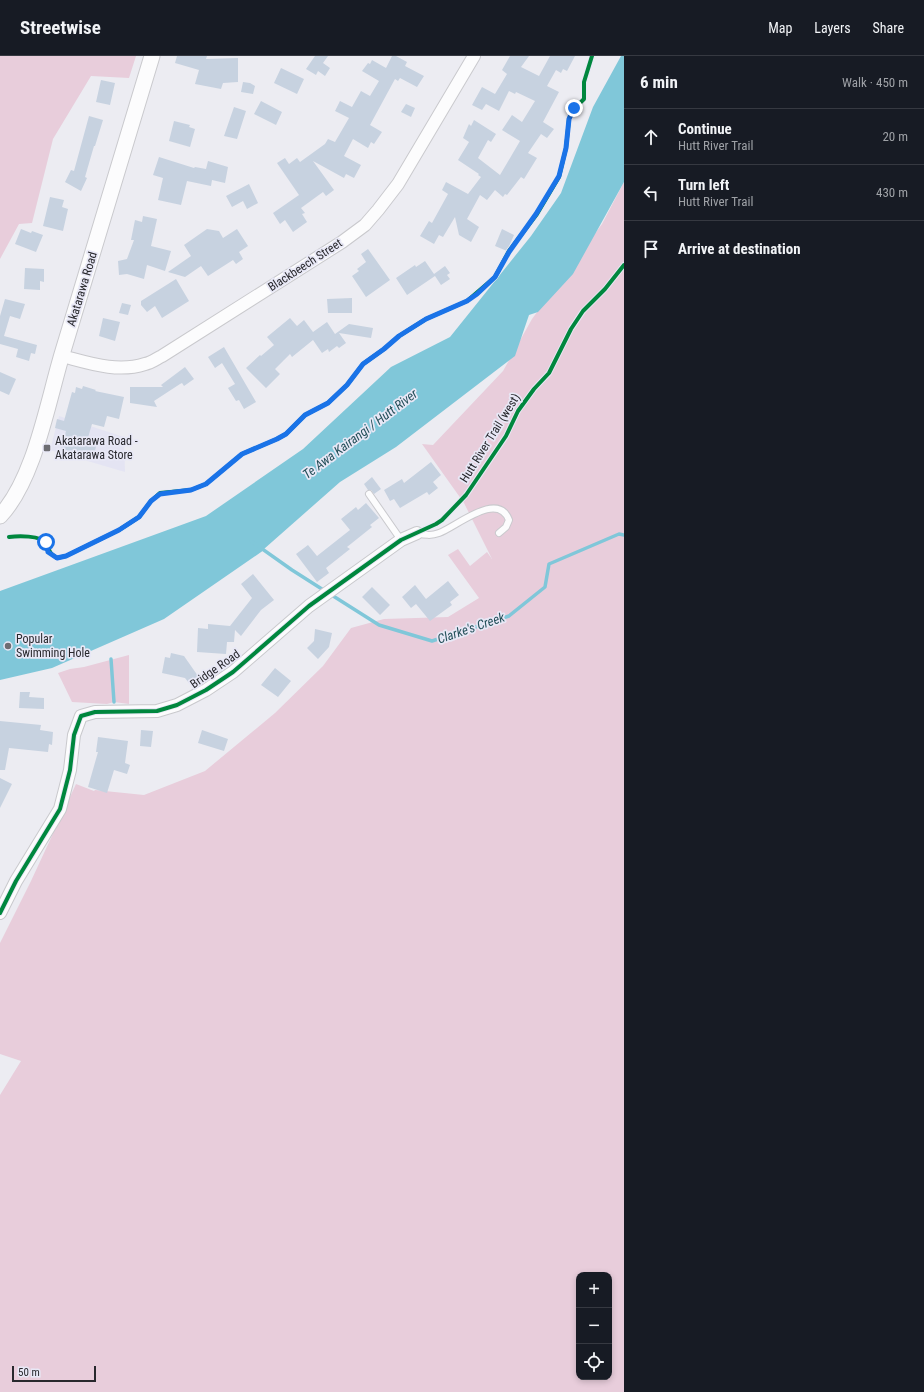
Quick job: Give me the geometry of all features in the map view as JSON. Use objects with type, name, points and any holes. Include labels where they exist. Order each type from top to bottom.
[{"type":"street","name":"Akatarawa Road","points":[[0,516],[8,508],[17,493],[35,451],[152,56]]},
{"type":"street","name":"Blackbeech Street","points":[[62,356],[120,368],[146,364],[162,356],[342,242],[365,225],[398,184],[474,56]]},
{"type":"street","name":"Bridge Road","points":[[0,913],[16,881],[60,809],[70,770],[74,735],[81,716],[95,712],[156,711],[177,705],[206,690],[233,672],[309,606],[401,540],[417,533]]},
{"type":"lane","points":[[369,494],[401,540]]},
{"type":"lane","points":[[417,533],[429,535],[438,533],[469,517],[485,510],[495,508],[504,512],[508,520],[506,527],[499,533]]},
{"type":"shaded area","points":[[0,56],[136,56],[129,78],[91,76],[53,139],[32,223],[19,224],[0,259]]},
{"type":"shaded area","points":[[624,182],[624,1392],[0,1392],[0,1095],[21,1061],[0,1054],[0,943],[31,881],[76,784],[94,791],[144,795],[205,771],[275,713],[323,666],[351,628],[384,619],[448,617],[479,598],[448,555],[458,549],[470,566],[487,552],[492,559],[464,503],[422,444],[433,445],[503,371],[532,319],[602,224]]},
{"type":"shaded area","points":[[59,416],[124,437],[125,472],[50,450]]},
{"type":"shaded area","points":[[129,655],[129,704],[114,702],[107,704],[72,702],[58,673]]},
{"type":"water","name":"Te Awa Kairangi / Hutt River","points":[[621,56],[624,56],[624,182],[573,274],[538,312],[529,315],[515,356],[396,447],[340,482],[264,549],[252,542],[264,550],[164,619],[52,668],[0,680],[0,591],[206,516],[303,449],[391,367],[450,337],[531,236],[561,193],[593,107]]},
{"type":"building","points":[[177,56],[207,56],[206,59],[238,58],[238,82],[223,83],[221,89],[195,84],[199,70],[175,63]]},
{"type":"building","points":[[315,56],[328,56],[323,63],[330,68],[325,76],[318,71],[316,75],[306,69]]},
{"type":"building","points":[[392,56],[396,56],[407,62],[405,66],[424,76],[417,87],[400,78],[398,81],[395,79],[370,125],[382,132],[374,144],[371,142],[368,148],[353,139],[344,156],[361,165],[354,178],[346,174],[344,178],[313,161],[334,190],[326,196],[323,192],[301,208],[305,213],[302,214],[307,222],[293,232],[285,220],[280,224],[273,213],[299,195],[277,163],[285,158],[289,164],[297,158],[300,162],[325,144],[328,139],[335,142],[349,118],[335,111],[340,101],[352,107],[361,91],[370,96],[379,81],[362,71],[368,63],[370,64],[372,60],[386,68]]},
{"type":"building","points":[[510,56],[529,56],[521,67],[539,76],[550,56],[575,56],[567,71],[563,69],[561,73],[556,70],[547,86],[559,92],[543,122],[554,129],[547,138],[541,134],[528,153],[537,158],[524,179],[521,177],[507,195],[505,194],[503,197],[495,190],[487,200],[480,195],[467,219],[479,227],[471,242],[459,235],[455,217],[443,237],[439,235],[434,244],[420,236],[429,221],[432,223],[448,194],[442,190],[446,182],[468,194],[481,177],[478,175],[479,174],[458,160],[469,142],[463,138],[469,124],[471,126],[474,120],[496,134],[491,142],[488,140],[478,158],[500,175],[520,141],[502,130],[512,115],[522,122],[535,101],[516,92],[515,94],[509,91],[499,111],[486,104],[482,110],[472,105],[482,87],[495,94],[507,74],[502,70]]},
{"type":"building","points":[[281,68],[304,79],[297,94],[274,83]]},
{"type":"building","points":[[101,80],[115,83],[110,105],[96,102]]},
{"type":"building","points":[[243,82],[250,83],[255,86],[253,94],[241,92]]},
{"type":"building","points":[[261,101],[282,112],[276,125],[254,114]]},
{"type":"building","points":[[406,104],[415,108],[411,117],[401,112]]},
{"type":"building","points":[[234,107],[246,111],[237,139],[224,136]]},
{"type":"building","points":[[89,116],[103,120],[85,177],[87,178],[81,191],[65,182],[71,170],[74,171]]},
{"type":"building","points":[[174,121],[190,125],[189,127],[195,129],[190,147],[169,141]]},
{"type":"building","points":[[159,157],[194,168],[206,169],[208,161],[228,167],[225,183],[212,180],[211,186],[187,181],[181,205],[158,200],[163,178],[153,175]]},
{"type":"building","points":[[249,184],[258,203],[247,209],[243,201],[232,207],[226,196]]},
{"type":"building","points":[[50,197],[64,200],[62,207],[68,209],[63,231],[43,226]]},
{"type":"building","points":[[143,216],[157,219],[151,246],[171,251],[165,271],[147,265],[144,279],[127,274],[119,275],[118,261],[127,259],[134,240],[131,240],[135,220],[142,222]]},
{"type":"building","points":[[21,229],[31,233],[32,231],[43,235],[36,252],[15,244]]},
{"type":"building","points":[[207,229],[219,231],[223,238],[237,229],[248,246],[239,252],[243,259],[236,264],[233,260],[208,276],[201,266],[185,277],[168,272],[191,256],[184,245]]},
{"type":"building","points":[[502,229],[514,235],[507,251],[495,246]]},
{"type":"building","points":[[368,249],[390,280],[366,297],[352,276],[359,271],[357,269],[366,262],[361,254]]},
{"type":"building","points":[[425,261],[434,274],[445,266],[450,273],[447,275],[450,279],[441,285],[435,276],[407,295],[396,278],[415,265],[416,267]]},
{"type":"building","points":[[25,268],[44,269],[44,282],[40,281],[40,290],[24,289]]},
{"type":"building","points":[[176,279],[189,301],[162,318],[155,306],[147,312],[141,305],[141,301]]},
{"type":"building","points":[[352,298],[352,313],[328,313],[327,299]]},
{"type":"building","points":[[5,299],[25,304],[20,319],[10,316],[4,336],[37,345],[35,354],[31,353],[29,361],[16,357],[18,349],[0,344],[0,316]]},
{"type":"building","points":[[122,303],[131,305],[128,315],[119,313]]},
{"type":"building","points":[[103,318],[120,322],[115,341],[99,336]]},
{"type":"building","points":[[290,318],[297,326],[304,320],[313,332],[327,322],[335,334],[349,324],[373,328],[371,338],[339,333],[346,343],[339,348],[337,346],[329,352],[328,349],[322,353],[313,340],[292,357],[290,354],[275,369],[280,374],[266,388],[246,368],[274,345],[267,337]]},
{"type":"building","points":[[224,347],[256,402],[244,409],[239,400],[236,401],[228,388],[235,384],[222,363],[215,368],[208,357]]},
{"type":"building","points":[[185,367],[194,379],[184,386],[182,383],[180,384],[154,401],[157,407],[130,403],[130,387],[163,387],[161,385]]},
{"type":"building","points":[[0,372],[16,379],[9,395],[0,391]]},
{"type":"building","points":[[83,386],[96,390],[95,391],[124,397],[119,419],[107,416],[104,427],[92,424],[87,441],[97,443],[93,458],[61,449],[66,431],[55,428],[57,419],[64,421],[72,392],[75,393],[76,387],[82,389]]},
{"type":"building","points":[[431,462],[441,475],[433,482],[438,488],[429,495],[427,492],[400,508],[394,499],[390,501],[384,490],[402,479],[404,483]]},
{"type":"building","points":[[372,477],[381,489],[374,494],[371,490],[368,490],[364,484]]},
{"type":"building","points":[[366,503],[379,518],[370,525],[372,527],[347,547],[350,549],[326,568],[329,573],[317,582],[296,554],[308,545],[317,556],[350,530],[341,519],[356,507],[358,510]]},
{"type":"building","points":[[253,574],[274,600],[261,610],[241,636],[235,630],[234,642],[227,642],[226,654],[197,652],[198,628],[208,629],[208,624],[230,626],[252,598],[241,584]]},
{"type":"building","points":[[448,581],[459,595],[450,602],[452,605],[430,621],[416,604],[411,608],[402,597],[415,585],[426,599]]},
{"type":"building","points":[[372,587],[390,605],[380,615],[362,597]]},
{"type":"building","points":[[315,629],[332,633],[329,647],[318,659],[307,648],[314,641]]},
{"type":"building","points":[[171,653],[184,656],[198,676],[189,683],[185,678],[162,673],[165,657],[170,658]]},
{"type":"building","points":[[275,668],[291,681],[278,697],[261,685]]},
{"type":"building","points":[[20,692],[30,692],[29,697],[44,698],[44,709],[19,708]]},
{"type":"building","points":[[0,721],[41,725],[40,730],[53,732],[52,745],[49,744],[48,752],[9,748],[5,770],[0,770]]},
{"type":"building","points":[[141,730],[153,731],[151,747],[140,746]]},
{"type":"building","points":[[202,730],[228,739],[224,751],[198,743]]},
{"type":"building","points":[[98,737],[128,741],[125,763],[130,765],[127,774],[114,770],[107,793],[88,787],[98,752],[96,752]]},
{"type":"building","points":[[0,778],[12,784],[0,808]]},
{"type":"waterway","name":"Clarke's Creek","points":[[330,594],[379,625],[432,641],[509,616],[545,587],[549,564],[619,534],[624,535]]},
{"type":"waterway","name":"Clarke's Creek","points":[[251,541],[325,591]]},
{"type":"waterway","points":[[111,659],[114,702]]},
{"type":"cycle path","points":[[9,537],[34,537],[43,540],[46,543],[50,553],[57,558],[66,556],[119,530],[139,517],[151,501],[160,493],[191,490],[206,484],[242,454],[286,434],[305,415],[328,403],[347,385],[363,364],[399,336],[426,319],[467,301],[495,277],[509,251],[537,214],[559,177],[566,148],[569,119],[574,108],[584,99],[584,82],[592,56]]},
{"type":"cycle path","name":"Hutt River Trail (west)","points":[[0,913],[16,881],[60,809],[70,770],[74,735],[81,716],[95,712],[157,711],[177,705],[206,690],[233,672],[309,606],[401,540],[442,520],[466,495],[506,436],[518,411],[534,389],[549,373],[571,329],[583,311],[605,289],[624,265]]},
{"type":"place","name":"Akatarawa Road - Akatarawa Store","points":[[47,448]]},
{"type":"place","name":"Popular Swimming Hole","points":[[8,646]]},
{"type":"route","points":[[46,542],[48,552],[57,558],[66,556],[119,530],[139,517],[151,501],[160,494],[191,490],[206,484],[242,454],[286,434],[305,415],[328,403],[347,385],[363,364],[399,336],[426,319],[467,301],[477,294],[495,277],[509,252],[536,214],[559,176],[566,148],[569,119],[574,108]]}]
